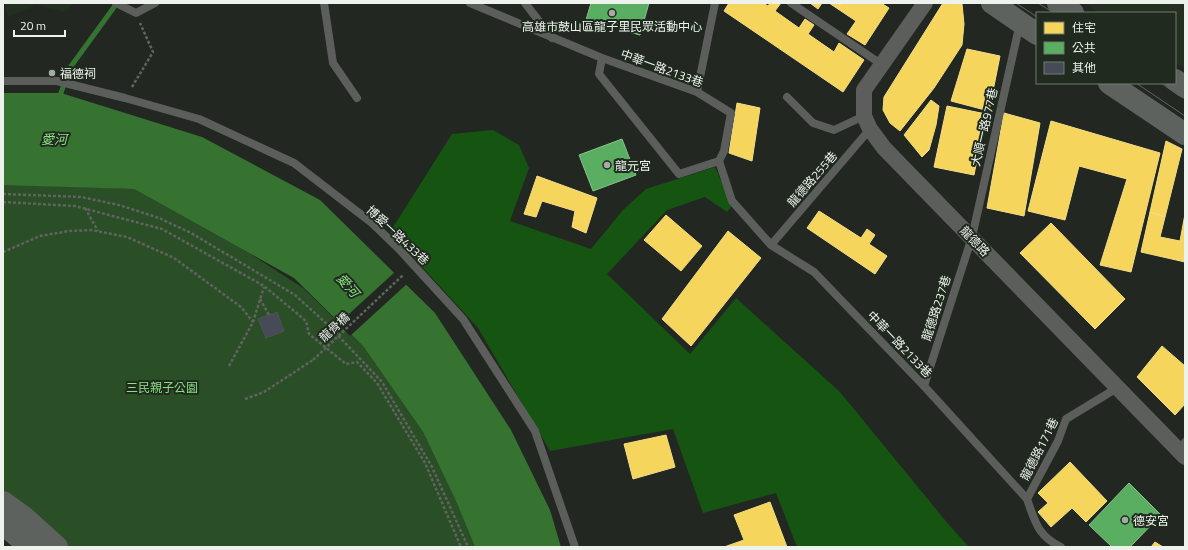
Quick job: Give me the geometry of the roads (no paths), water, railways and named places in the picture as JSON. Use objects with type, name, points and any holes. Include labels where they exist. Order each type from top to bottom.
[{"type":"street","points":[[867,122],[864,90],[925,3]]},
{"type":"street","points":[[992,3],[1028,29]]},
{"type":"street","points":[[1058,3],[1072,12]]},
{"type":"street","points":[[1176,81],[1185,87]]},
{"type":"street","points":[[1110,84],[1185,134]]},
{"type":"street","name":"龍德路","points":[[867,122],[884,148],[1117,388],[1183,450]]},
{"type":"street","points":[[3,502],[25,518],[57,547]]},
{"type":"street","points":[[3,524],[30,547]]},
{"type":"lane","points":[[116,3],[136,13],[155,3]]},
{"type":"lane","points":[[324,3],[333,63],[357,98]]},
{"type":"lane","name":"中華一路2133巷","points":[[470,3],[553,39],[697,92],[731,113],[724,151],[719,161],[732,201],[771,245],[814,272],[924,386],[1027,499],[1035,522],[1048,540],[1061,547]]},
{"type":"lane","points":[[525,3],[553,39]]},
{"type":"lane","points":[[697,92],[715,3]]},
{"type":"lane","points":[[791,3],[881,64]]},
{"type":"lane","name":"大順一路977巷","points":[[972,237],[1028,29]]},
{"type":"lane","name":"中華一路2133巷","points":[[602,58],[599,74],[679,174],[719,161]]},
{"type":"lane","name":"博愛一路433巷","points":[[3,82],[57,81],[199,119],[294,163],[372,224],[398,248],[463,319],[535,431],[575,547]]},
{"type":"lane","points":[[787,97],[813,123],[834,130],[867,122]]},
{"type":"lane","name":"龍德路255巷","points":[[771,245],[867,122]]},
{"type":"lane","name":"龍德路237巷","points":[[924,386],[972,237]]},
{"type":"lane","name":"龍德路171巷","points":[[1027,499],[1058,441],[1066,419],[1117,388]]},
{"type":"water","name":"愛河","points":[[3,93],[61,93],[202,137],[320,200],[435,313],[511,430],[550,510],[561,547],[475,547],[455,499],[423,432],[363,346],[294,278],[134,189],[3,185]]},
{"type":"waterway","points":[[59,99],[69,69],[117,3]]},
{"type":"tram line","points":[[1016,3],[1036,16]]},
{"type":"tram line","points":[[1038,3],[1052,12]]},
{"type":"tram line","points":[[1137,84],[1185,116]]},
{"type":"tram line","points":[[1162,84],[1185,99]]},
{"type":"place","name":"高雄市鼓山區龍子里民眾活動中心","points":[[612,13]]},
{"type":"place","name":"福德祠","points":[[52,73]]},
{"type":"place","name":"龍元宮","points":[[607,165]]},
{"type":"place","name":"德安宮","points":[[1125,520]]},
{"type":"park label","name":"三民親子公園","points":[[162,387]]}]
